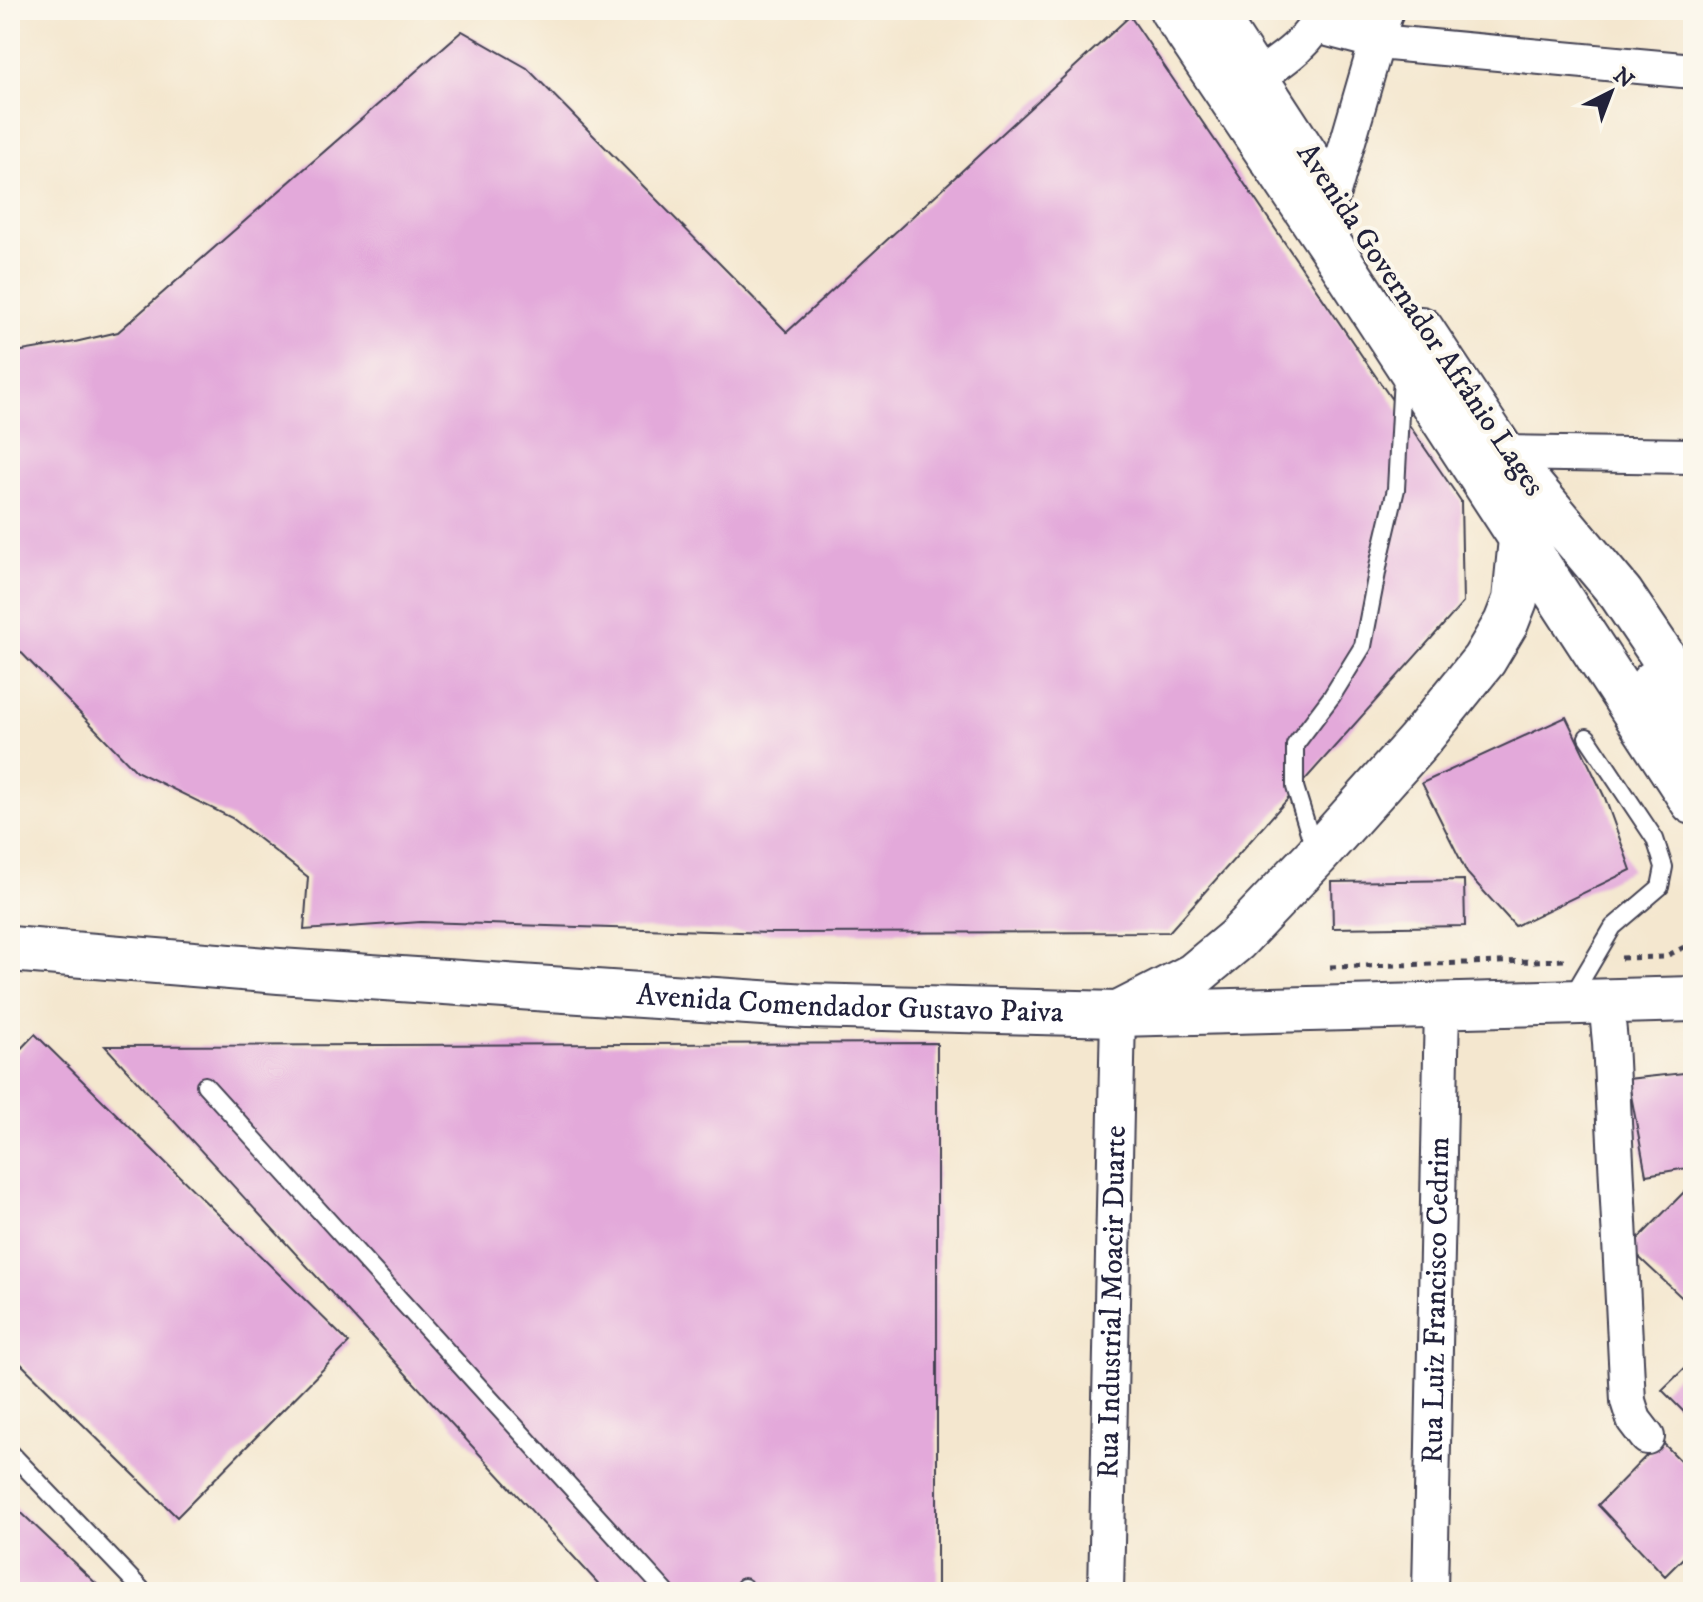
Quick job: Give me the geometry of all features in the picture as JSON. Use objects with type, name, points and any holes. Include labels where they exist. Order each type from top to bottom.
[{"type":"main road","name":"Avenida Governador Afrânio Lages","points":[[1172,10],[1521,539],[1588,614]]},
{"type":"main road","name":"Avenida Governador Afrânio Lages","points":[[1211,10],[1503,453],[1621,594],[1693,701]]},
{"type":"main road","points":[[1503,453],[1693,802]]},
{"type":"main road","points":[[1118,1014],[1194,975],[1236,940],[1417,743],[1484,660],[1506,623],[1515,600],[1521,539]]},
{"type":"main road","points":[[1588,614],[1693,741]]},
{"type":"main road","name":"Avenida Comendador Gustavo Paiva","points":[[10,949],[264,970],[807,1006],[1118,1014],[1693,999]]},
{"type":"street","points":[[1256,78],[1294,53],[1321,18],[1693,71]]},
{"type":"street","points":[[1332,196],[1382,26]]},
{"type":"street","points":[[1503,453],[1693,456]]},
{"type":"street","points":[[1587,1002],[1610,1042],[1628,1401],[1634,1420],[1647,1437]]},
{"type":"street","name":"Rua Luiz Francisco Cedrim","points":[[1430,1592],[1442,1006]]},
{"type":"street","name":"Rua Industrial Moacir Duarte","points":[[1106,1592],[1118,1014]]},
{"type":"lane","points":[[1316,856],[1295,787],[1295,745],[1332,696],[1363,646],[1396,489],[1403,358]]},
{"type":"lane","points":[[1587,737],[1655,839],[1664,867],[1660,887],[1613,927],[1595,959],[1587,1002]]},
{"type":"lane","points":[[205,1085],[666,1592]]},
{"type":"lane","points":[[10,1452],[144,1592]]},
{"type":"path","points":[[1323,968],[1664,957],[1693,943]]},
{"type":"building","points":[[1130,16],[1461,501],[1463,603],[1169,932],[771,933],[421,922],[304,930],[308,877],[232,818],[136,771],[10,641],[10,353],[118,332],[462,31],[527,68],[787,332]]},
{"type":"building","points":[[1566,717],[1605,798],[1631,870],[1515,926],[1467,873],[1422,783]]},
{"type":"building","points":[[1464,880],[1465,926],[1333,928],[1332,882]]},
{"type":"building","points":[[35,1034],[349,1343],[177,1517],[10,1353],[10,1060]]},
{"type":"building","points":[[937,1043],[937,1592],[606,1592],[105,1046]]},
{"type":"building","points":[[1693,1072],[1693,1167],[1646,1175],[1628,1079]]},
{"type":"building","points":[[1689,1187],[1693,1191],[1693,1308],[1629,1248]]},
{"type":"building","points":[[1693,1360],[1693,1421],[1662,1390]]},
{"type":"building","points":[[1661,1441],[1693,1473],[1693,1548],[1665,1576],[1598,1505]]},
{"type":"building","points":[[10,1502],[105,1592],[10,1592]]}]
